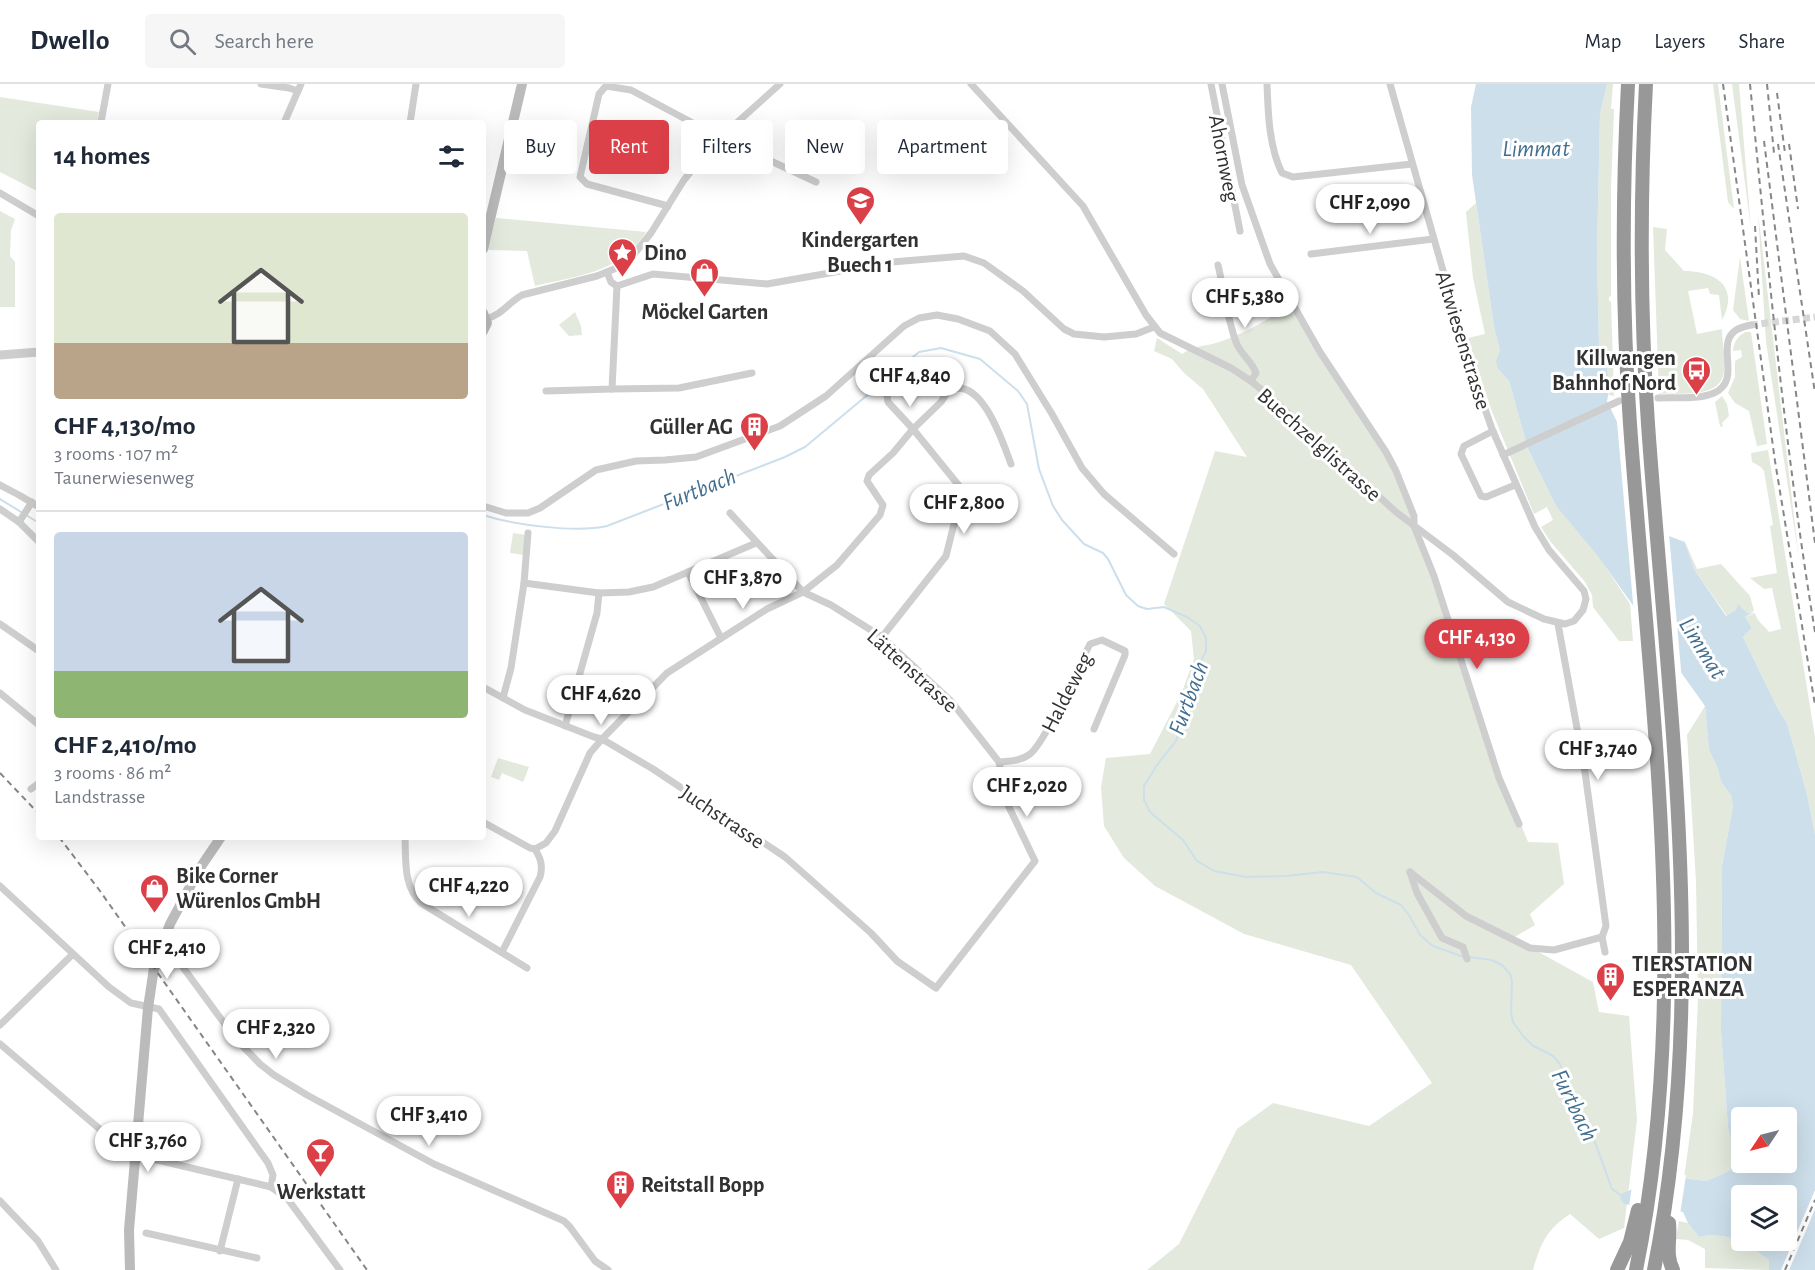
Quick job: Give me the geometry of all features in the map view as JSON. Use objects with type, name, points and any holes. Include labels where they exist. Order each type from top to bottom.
[{"type":"highway","points":[[1617,1270],[1630,1242],[1650,1185],[1663,1040],[1665,924],[1660,794],[1631,438],[1623,261],[1628,84]]},
{"type":"highway","points":[[1646,84],[1641,272],[1644,348],[1679,804],[1683,946],[1681,1055],[1666,1199],[1668,1258],[1673,1270]]},
{"type":"highway","points":[[1636,1270],[1641,1213]]},
{"type":"highway","points":[[1654,1270],[1666,1232]]},
{"type":"main road","points":[[486,236],[522,84]]},
{"type":"main road","points":[[130,1270],[129,1230],[148,1008],[154,968],[170,924],[184,896],[219,840]]},
{"type":"street","points":[[101,120],[108,84]]},
{"type":"street","points":[[261,84],[300,88],[285,120]]},
{"type":"street","points":[[410,120],[416,84]]},
{"type":"street","points":[[739,120],[780,84]]},
{"type":"street","name":"Buechzelglistrasse","points":[[971,84],[1083,206],[1154,327],[1167,338],[1213,359],[1251,381],[1396,512],[1453,555],[1508,602],[1558,624]]},
{"type":"street","name":"Ahornweg","points":[[1211,84],[1240,231]]},
{"type":"street","points":[[1222,84],[1242,185],[1270,264],[1320,352],[1386,452],[1411,510],[1414,526],[1434,576],[1499,778],[1519,824]]},
{"type":"street","points":[[1267,84],[1268,111],[1276,162],[1281,173],[1293,177],[1412,164]]},
{"type":"street","name":"Altwiesenstrasse","points":[[1390,84],[1471,369],[1503,455]]},
{"type":"street","points":[[668,206],[587,184],[580,177],[599,94],[606,86],[631,90],[687,120]]},
{"type":"street","points":[[773,162],[816,182]]},
{"type":"street","points":[[486,316],[499,314],[513,300],[522,295],[607,272],[621,265],[641,247],[689,174]]},
{"type":"street","points":[[0,193],[36,214]]},
{"type":"street","points":[[1311,254],[1433,239]]},
{"type":"street","points":[[617,286],[653,274],[767,284],[892,262],[964,256],[984,263],[1023,291],[1064,329],[1074,334],[1104,337],[1136,334],[1154,327]]},
{"type":"street","points":[[1218,264],[1235,340],[1256,373],[1251,381]]},
{"type":"street","points":[[607,272],[611,282],[617,286]]},
{"type":"street","points":[[612,389],[617,286]]},
{"type":"street","points":[[486,507],[506,513],[528,513],[540,508],[596,470],[636,461],[696,457],[780,426],[826,396],[904,326],[919,318],[937,315],[958,319],[990,331],[1015,354],[1082,468],[1104,494],[1174,554]]},
{"type":"street","points":[[1658,398],[1704,396],[1716,392],[1723,385],[1728,374],[1726,346],[1728,338],[1738,328],[1751,325]]},
{"type":"street","points":[[0,355],[36,352]]},
{"type":"street","points":[[546,391],[679,388],[752,373]]},
{"type":"street","points":[[535,849],[546,843],[555,831],[584,764],[602,739],[666,673],[767,609],[803,592],[837,565],[880,515],[883,505],[867,482],[869,475],[941,402],[948,391],[957,388],[969,392],[986,406],[1011,464]]},
{"type":"street","points":[[882,637],[946,556],[962,492],[913,429],[888,402],[887,396]]},
{"type":"street","points":[[1605,952],[1602,937],[1606,926],[1586,784],[1558,624],[1570,623],[1582,614],[1586,603],[1584,591],[1544,542],[1515,485],[1503,455],[1619,401]]},
{"type":"street","points":[[1493,431],[1464,446],[1461,454],[1481,496],[1486,497],[1515,485]]},
{"type":"street","points":[[0,486],[36,506]]},
{"type":"street","points":[[20,520],[30,505]]},
{"type":"street","points":[[0,508],[20,520],[36,539]]},
{"type":"street","points":[[730,513],[803,592]]},
{"type":"street","points":[[502,698],[511,668],[524,583],[528,533]]},
{"type":"street","points":[[524,583],[599,593],[638,590],[654,586],[756,543]]},
{"type":"street","points":[[688,572],[722,638]]},
{"type":"street","name":"Lättenstrasse","points":[[803,592],[831,605],[882,637],[951,701],[999,762],[1012,816],[1035,861],[936,988]]},
{"type":"street","points":[[565,726],[597,613],[599,593]]},
{"type":"street","points":[[0,624],[36,649]]},
{"type":"street","name":"Haldeweg","points":[[999,762],[1024,758],[1033,753],[1090,644],[1102,640],[1125,651],[1125,655],[1094,729]]},
{"type":"street","name":"Juchstrasse","points":[[486,689],[565,726],[602,739],[690,793],[785,857],[872,933],[897,961],[936,988]]},
{"type":"street","points":[[0,693],[36,720]]},
{"type":"street","points":[[31,789],[36,785]]},
{"type":"street","points":[[486,824],[535,849],[542,867],[540,877],[502,952]]},
{"type":"street","points":[[405,840],[406,870],[416,898],[527,968]]},
{"type":"street","points":[[1466,956],[1463,947],[1455,942],[1446,941],[1439,934],[1417,893],[1410,872],[1466,916],[1530,948],[1546,951],[1602,937]]},
{"type":"street","points":[[0,886],[72,955],[131,1003],[159,1009],[268,1164],[273,1175],[271,1187]]},
{"type":"street","points":[[161,947],[174,955],[235,1038],[260,1064],[307,1095],[454,1174],[564,1221],[595,1261],[608,1270]]},
{"type":"street","points":[[0,1025],[72,955]]},
{"type":"street","points":[[0,1044],[116,1143],[136,1153],[271,1187],[287,1198],[339,1270]]},
{"type":"street","points":[[220,1251],[238,1179]]},
{"type":"street","points":[[0,1201],[38,1241],[56,1270]]},
{"type":"street","points":[[146,1233],[257,1258]]},
{"type":"shaded area","points":[[1607,84],[1613,84],[1611,109],[1614,109],[1611,296],[1609,301],[1611,301],[1614,396],[1609,395],[1607,362],[1599,344],[1597,254],[1600,114]]},
{"type":"shaded area","points":[[1713,84],[1718,84],[1734,209],[1728,202]]},
{"type":"shaded area","points":[[1732,84],[1739,84],[1751,229]]},
{"type":"shaded area","points":[[0,97],[99,112],[98,120],[36,120],[36,190],[0,172]]},
{"type":"shaded area","points":[[1476,203],[1494,327],[1500,351],[1498,369],[1509,381],[1528,449],[1556,506],[1597,554],[1630,604],[1633,641],[1619,641],[1593,607],[1592,595],[1585,582],[1541,527],[1553,520],[1547,507],[1534,514],[1491,409],[1468,338],[1485,334],[1473,278],[1466,212]]},
{"type":"shaded area","points":[[0,211],[15,219],[11,230],[10,256],[15,262],[15,307],[0,307]]},
{"type":"shaded area","points":[[1758,212],[1799,559],[1766,342]]},
{"type":"shaded area","points":[[496,218],[646,232],[632,250],[611,265],[586,274],[535,286],[527,251],[487,250]]},
{"type":"shaded area","points":[[1653,227],[1667,229],[1665,250],[1684,271],[1706,274],[1715,278],[1726,290],[1727,308],[1722,320],[1719,295],[1710,294],[1708,288],[1688,291],[1697,334],[1722,329],[1724,372],[1721,381],[1707,391],[1659,394]]},
{"type":"shaded area","points":[[1740,257],[1749,321],[1740,319],[1733,310]]},
{"type":"shaded area","points":[[1292,303],[1396,471],[1482,728],[1528,842],[1558,843],[1564,884],[1530,914],[1535,925],[1513,938],[1593,982],[1599,1012],[1629,1016],[1637,1120],[1624,1228],[1599,1239],[1570,1214],[1555,1226],[1546,1238],[1533,1270],[1147,1270],[1179,1244],[1237,1129],[1273,1103],[1369,1126],[1432,1083],[1351,965],[1244,934],[1155,886],[1124,858],[1104,826],[1101,787],[1106,758],[1150,754],[1182,692],[1194,659],[1191,631],[1164,604],[1215,451],[1247,457],[1203,389],[1172,359],[1154,351],[1157,338],[1182,354],[1240,334]]},
{"type":"shaded area","points":[[575,312],[582,335],[569,336],[559,325]]},
{"type":"shaded area","points":[[1745,332],[1751,332],[1767,444],[1757,446],[1749,411],[1735,403],[1728,393],[1735,377],[1735,361],[1742,357],[1741,350],[1733,351],[1734,345]]},
{"type":"shaded area","points":[[1722,396],[1727,404],[1729,416],[1722,423],[1723,427],[1720,426],[1715,402]]},
{"type":"shaded area","points":[[1768,450],[1815,737],[1815,834],[1807,794],[1787,723],[1743,637],[1752,628],[1745,617],[1755,613],[1769,632],[1781,629],[1772,588],[1764,589],[1750,578],[1777,573],[1770,526],[1773,525],[1764,471],[1752,462],[1751,453]]},
{"type":"shaded area","points":[[513,533],[526,535],[524,555],[510,553]]},
{"type":"shaded area","points":[[1685,542],[1697,569],[1721,564],[1750,596],[1754,611],[1747,613],[1736,610],[1727,616],[1694,569]]},
{"type":"shaded area","points":[[1705,706],[1709,750],[1721,782],[1731,795],[1733,806],[1722,866],[1721,1031],[1728,1128],[1731,1139],[1731,1167],[1729,1171],[1706,1181],[1684,1178],[1693,1113],[1698,999],[1696,881],[1687,735]]},
{"type":"shaded area","points":[[498,758],[529,767],[523,782],[502,773],[499,780],[491,777]]},
{"type":"shaded area","points":[[1679,1221],[1688,1223],[1699,1237],[1731,1238],[1731,1251],[1755,1251],[1769,1260],[1769,1270],[1705,1268],[1705,1249],[1688,1240],[1676,1239]]},
{"type":"water","name":"Limmat","points":[[1476,84],[1607,84],[1600,114],[1597,254],[1599,344],[1607,362],[1609,391],[1607,401],[1636,474],[1668,530],[1669,536],[1685,542],[1694,569],[1726,616],[1736,610],[1738,604],[1747,613],[1754,612],[1745,617],[1752,628],[1743,637],[1787,723],[1807,794],[1815,834],[1815,1270],[1769,1270],[1769,1260],[1755,1251],[1797,1251],[1797,1185],[1731,1185],[1731,1238],[1699,1237],[1683,1212],[1624,1204],[1620,1198],[1623,1193],[1652,1181],[1684,1178],[1706,1181],[1729,1171],[1731,1167],[1731,1173],[1797,1173],[1797,1107],[1731,1107],[1731,1139],[1728,1128],[1721,1031],[1722,866],[1733,806],[1731,795],[1721,782],[1709,750],[1705,706],[1597,555],[1556,506],[1528,449],[1509,381],[1498,369],[1496,361],[1500,351],[1494,327],[1472,175],[1471,107]]},
{"type":"pier","points":[[1617,422],[1621,423],[1639,472],[1668,523],[1682,681],[1634,614]]},
{"type":"pier","points":[[1686,1175],[1680,1215],[1629,1207],[1632,1186],[1652,1178]]},
{"type":"pier","points":[[1815,1190],[1815,1209],[1796,1254],[1789,1270],[1781,1270],[1789,1251],[1797,1251],[1797,1232]]},
{"type":"waterway","name":"Furtbach","points":[[486,516],[545,527],[579,529],[607,526],[785,457],[805,447],[919,352],[941,348],[980,359],[1018,391],[1027,404],[1039,469],[1053,506],[1062,520],[1084,544],[1103,553],[1126,595],[1138,606],[1147,609],[1164,607],[1187,617],[1200,626],[1206,638],[1206,651],[1185,693],[1176,741],[1144,786],[1144,800],[1150,812],[1183,840],[1197,861],[1214,871],[1246,877],[1323,872],[1357,877],[1376,893],[1401,905],[1420,935],[1433,946],[1461,956],[1492,960],[1502,965],[1510,974],[1512,981],[1513,1022],[1532,1045],[1553,1056],[1560,1064],[1580,1114],[1591,1131],[1612,1189],[1622,1196]]},
{"type":"waterway","name":"Furtbach","points":[[0,499],[36,521]]},
{"type":"tunnel","points":[[1751,325],[1815,317]]},
{"type":"railway","points":[[1723,84],[1775,461],[1815,705]]},
{"type":"railway","points":[[1750,84],[1786,427],[1815,632]]},
{"type":"railway","points":[[1767,84],[1774,153]]},
{"type":"railway","points":[[1777,93],[1785,153]]},
{"type":"railway","points":[[1764,141],[1815,543]]},
{"type":"railway","points":[[1778,144],[1815,393]]},
{"type":"railway","points":[[1789,144],[1798,209]]},
{"type":"railway","points":[[1755,226],[1759,298]]},
{"type":"railway","points":[[0,773],[36,811]]},
{"type":"railway","points":[[61,840],[100,891],[367,1270]]},
{"type":"railway","points":[[1785,1270],[1815,1200]]},
{"type":"place","name":"Kindergarten Buech 1","points":[[860,226]]},
{"type":"place","name":"Dino","points":[[623,278]]},
{"type":"place","name":"Möckel Garten","points":[[705,298]]},
{"type":"place","name":"Killwangen Bahnhof Nord","points":[[1697,396]]},
{"type":"place","name":"Güller AG","points":[[754,452]]},
{"type":"place","name":"Bike Corner Würenlos GmbH","points":[[155,914]]},
{"type":"place","name":"TIERSTATION ESPERANZA","points":[[1611,1002]]},
{"type":"place","name":"Werkstatt","points":[[321,1178]]},
{"type":"place","name":"Reitstall Bopp","points":[[620,1210]]}]
